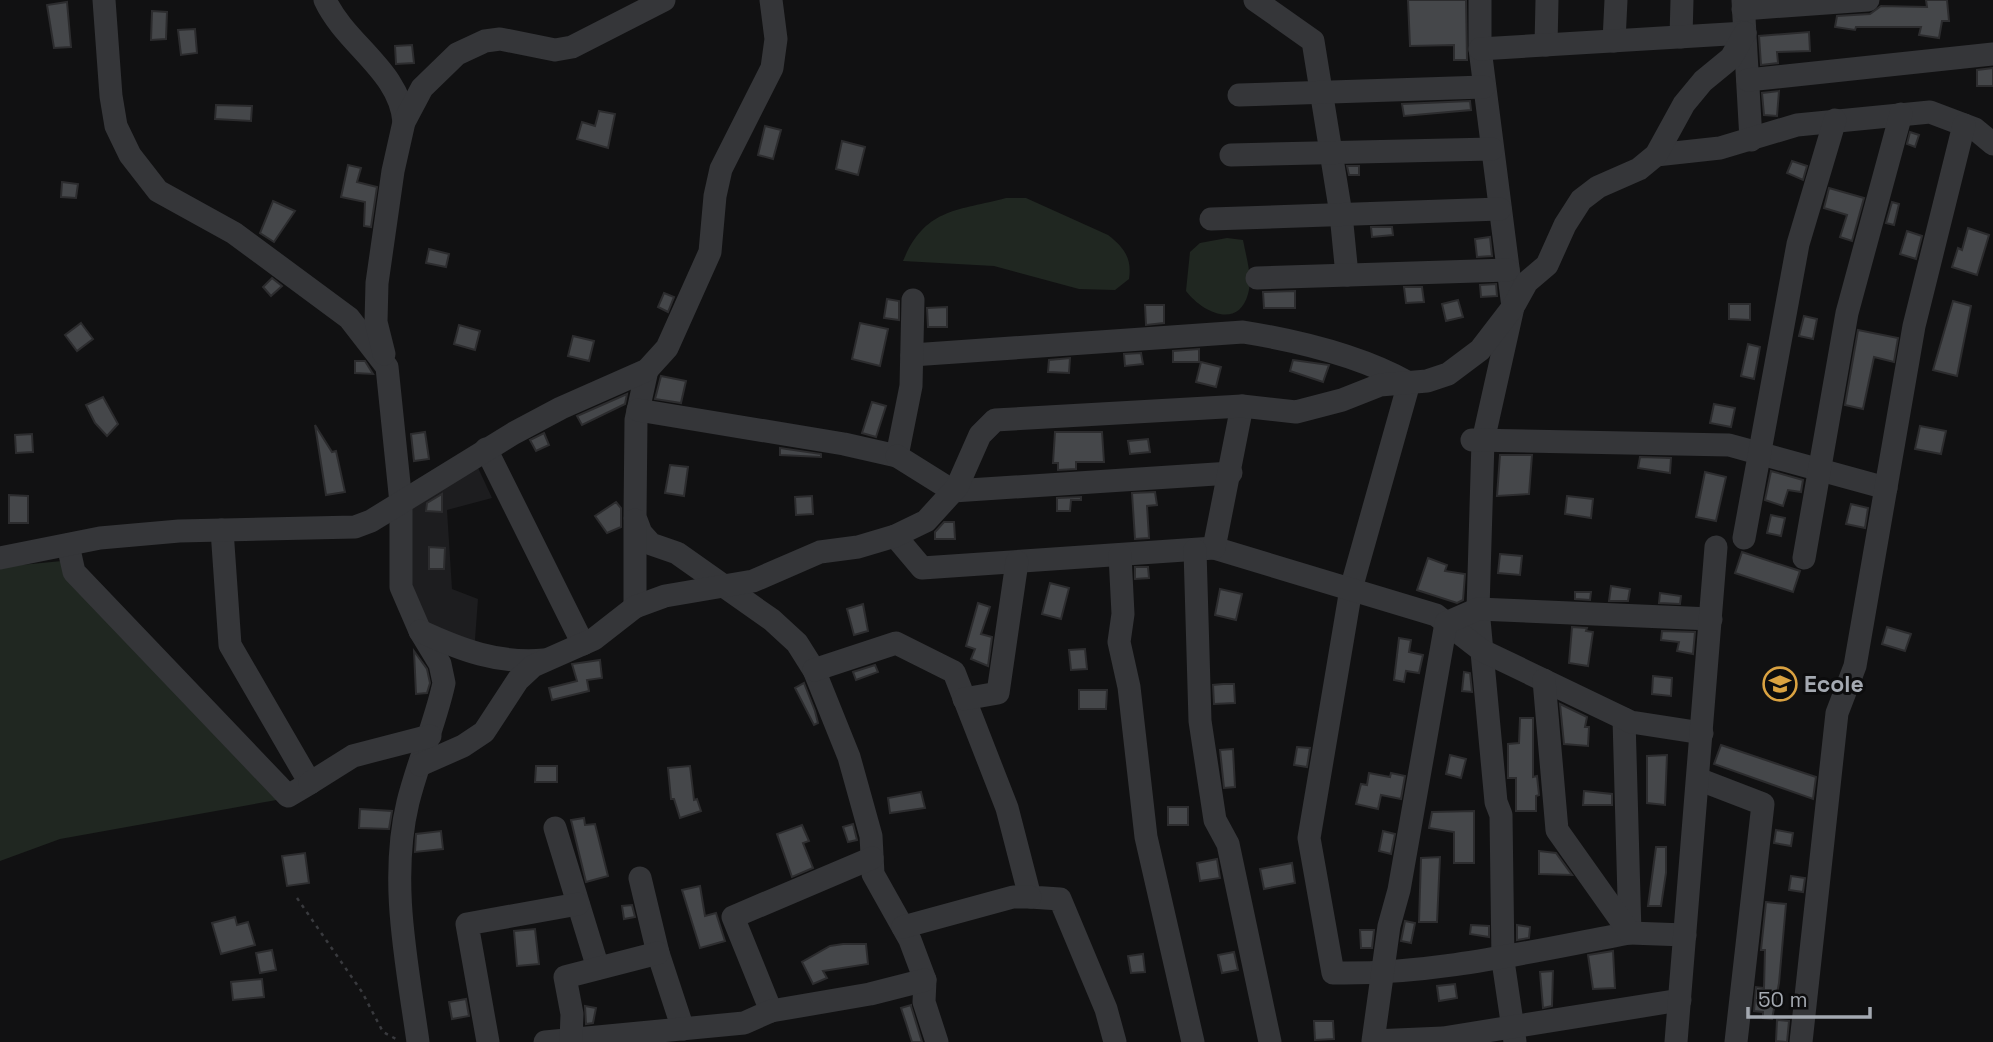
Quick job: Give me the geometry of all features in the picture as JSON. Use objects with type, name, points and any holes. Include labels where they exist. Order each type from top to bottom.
[{"type":"street","points":[[104,0],[111,96],[116,126],[130,155],[158,191],[234,233],[349,318],[387,367]]},
{"type":"street","points":[[326,0],[335,20],[396,88],[402,104],[404,122],[377,283],[376,322],[387,367],[401,503],[401,587],[420,631],[440,664],[444,683],[408,803],[400,870],[411,1042]]},
{"type":"street","points":[[404,122],[422,88],[457,54],[466,49],[485,41],[500,39],[555,50],[572,47],[664,0]]},
{"type":"street","points":[[0,558],[100,538],[222,530],[355,527],[371,522],[486,449],[561,408],[647,370],[667,348],[710,252],[721,169],[772,68],[776,39],[771,0]]},
{"type":"street","points":[[1255,0],[1313,41],[1341,214],[1347,275]]},
{"type":"street","points":[[1480,0],[1479,49],[1513,307],[1478,440],[1478,609],[1496,802],[1501,815],[1503,956],[1514,1034]]},
{"type":"street","points":[[1546,46],[1547,0]]},
{"type":"street","points":[[1614,41],[1616,0]]},
{"type":"street","points":[[1681,37],[1682,0]]},
{"type":"street","points":[[1751,140],[1743,4],[1868,0]]},
{"type":"street","points":[[1479,49],[1745,33]]},
{"type":"street","points":[[420,765],[463,746],[484,732],[518,680],[533,666],[583,644],[635,607],[665,596],[724,588],[752,581],[820,552],[858,547],[895,536],[926,521],[953,491],[980,435],[995,420],[1242,406],[1296,412],[1342,400],[1380,385],[1409,383],[1448,374],[1480,350],[1513,307],[1527,282],[1547,265],[1564,225],[1581,200],[1598,187],[1639,169],[1656,155],[1684,104],[1703,81],[1731,58],[1745,33]]},
{"type":"street","points":[[1748,80],[1993,54]]},
{"type":"street","points":[[1239,95],[1484,87]]},
{"type":"street","points":[[1656,155],[1720,148],[1797,125],[1930,111],[1977,127],[1993,144]]},
{"type":"street","points":[[1804,558],[1847,313],[1901,114]]},
{"type":"street","points":[[1744,538],[1798,244],[1835,120]]},
{"type":"street","points":[[1801,1042],[1837,713],[1855,666],[1914,326],[1977,127]]},
{"type":"street","points":[[1231,155],[1492,149]]},
{"type":"street","points":[[1211,219],[1500,209]]},
{"type":"street","points":[[1257,278],[1508,270]]},
{"type":"street","points":[[897,456],[911,386],[913,300]]},
{"type":"street","points":[[912,355],[1243,332],[1281,338],[1383,368],[1409,383]]},
{"type":"street","points":[[635,607],[638,410],[647,370]]},
{"type":"street","points":[[1409,383],[1352,589],[1309,838],[1333,973],[1382,974],[1630,933],[1685,935]]},
{"type":"street","points":[[1242,406],[1231,473],[1204,549],[1200,721],[1214,820],[1228,844],[1270,1042]]},
{"type":"street","points":[[638,410],[844,444],[897,456],[953,491],[1231,473]]},
{"type":"street","points":[[1478,440],[1729,444],[1886,488]]},
{"type":"street","points":[[486,449],[583,644]]},
{"type":"street","points":[[635,517],[641,533],[651,544],[677,553],[772,620],[797,643],[814,670],[849,757],[871,836],[873,874],[902,927],[925,980],[923,1002],[937,1042]]},
{"type":"street","points":[[222,530],[230,645],[310,783]]},
{"type":"street","points":[[895,536],[922,568],[1204,549],[1436,615],[1481,650],[1624,719],[1702,733]]},
{"type":"street","points":[[68,545],[74,572],[288,796],[353,756],[430,736]]},
{"type":"street","points":[[1676,1042],[1716,547]]},
{"type":"street","points":[[1120,555],[1123,614],[1119,642],[1129,687],[1146,837],[1193,1042]]},
{"type":"street","points":[[964,699],[998,693],[1017,562]]},
{"type":"street","points":[[1446,623],[1478,609],[1710,619]]},
{"type":"street","points":[[1446,623],[1382,974],[1373,1041],[1514,1034],[1680,1000]]},
{"type":"street","points":[[420,631],[464,651],[516,663],[547,660]]},
{"type":"street","points":[[814,670],[896,643],[954,673],[1007,808],[1030,897]]},
{"type":"street","points":[[1544,680],[1557,830],[1630,933]]},
{"type":"street","points":[[1624,719],[1630,933]]},
{"type":"street","points":[[1698,779],[1763,804],[1736,1042]]},
{"type":"street","points":[[555,828],[598,968]]},
{"type":"street","points":[[771,1011],[733,917],[872,858]]},
{"type":"street","points":[[640,878],[658,953],[683,1030]]},
{"type":"street","points":[[902,927],[1013,897],[1060,899],[1106,1009],[1115,1042]]},
{"type":"street","points":[[488,1042],[467,925],[578,904]]},
{"type":"street","points":[[571,1040],[572,1014],[565,977],[658,953]]},
{"type":"street","points":[[545,1042],[683,1030],[746,1032],[771,1011],[870,994],[925,980]]},
{"type":"path","points":[[297,898],[362,992],[383,1032],[411,1042]]},
{"type":"shaded area","points":[[1006,198],[1026,198],[1108,235],[1126,254],[1129,279],[1115,290],[1079,289],[994,266],[903,261],[921,231],[932,221],[944,214]]},
{"type":"shaded area","points":[[1227,238],[1243,240],[1250,281],[1243,305],[1236,312],[1219,314],[1201,305],[1186,291],[1190,252],[1200,243]]},
{"type":"shaded area","points":[[473,457],[492,498],[447,510],[452,589],[478,599],[474,653],[420,631],[401,587],[401,503]]},
{"type":"shaded area","points":[[62,561],[282,799],[60,839],[0,861],[0,567]]},
{"type":"building","points":[[1408,0],[1466,0],[1467,60],[1454,60],[1454,45],[1410,46]]},
{"type":"building","points":[[1926,0],[1947,0],[1949,21],[1942,21],[1939,38],[1919,35],[1921,27],[1856,27],[1855,30],[1835,27],[1837,16],[1870,14],[1881,6],[1927,7]]},
{"type":"building","points":[[67,2],[71,47],[54,48],[47,5]]},
{"type":"building","points":[[152,11],[167,12],[166,39],[151,40]]},
{"type":"building","points":[[195,29],[197,53],[181,55],[178,30]]},
{"type":"building","points":[[1809,32],[1810,51],[1777,52],[1778,63],[1761,65],[1759,36]]},
{"type":"building","points":[[412,45],[414,63],[396,64],[395,46]]},
{"type":"building","points":[[1993,68],[1993,86],[1977,86],[1977,70]]},
{"type":"building","points":[[1779,91],[1777,116],[1764,115],[1762,93]]},
{"type":"building","points":[[1470,101],[1471,110],[1404,116],[1402,104]]},
{"type":"building","points":[[216,105],[252,106],[251,121],[215,119]]},
{"type":"building","points":[[599,111],[615,114],[608,148],[577,139],[582,122],[595,126]]},
{"type":"building","points":[[765,126],[781,130],[773,159],[758,155]]},
{"type":"building","points":[[1910,132],[1919,135],[1915,147],[1907,144]]},
{"type":"building","points":[[842,141],[865,147],[858,175],[836,169]]},
{"type":"building","points":[[1792,161],[1807,166],[1803,180],[1787,173]]},
{"type":"building","points":[[348,165],[361,168],[357,182],[377,187],[371,227],[364,226],[365,202],[341,197]]},
{"type":"building","points":[[1347,166],[1359,166],[1359,175],[1349,175]]},
{"type":"building","points":[[62,182],[78,184],[76,198],[61,197]]},
{"type":"building","points":[[1829,188],[1864,198],[1852,241],[1840,237],[1847,215],[1824,208]]},
{"type":"building","points":[[273,201],[295,211],[274,242],[260,233]]},
{"type":"building","points":[[1892,202],[1899,204],[1894,225],[1886,223]]},
{"type":"building","points":[[1371,227],[1392,227],[1393,235],[1372,237]]},
{"type":"building","points":[[1968,228],[1989,235],[1977,275],[1952,267],[1958,248],[1962,250]]},
{"type":"building","points":[[1907,231],[1922,236],[1916,259],[1900,254]]},
{"type":"building","points":[[1490,237],[1492,256],[1477,257],[1475,239]]},
{"type":"building","points":[[429,249],[449,254],[446,267],[426,263]]},
{"type":"building","points":[[272,278],[282,286],[271,296],[263,287]]},
{"type":"building","points":[[1496,284],[1497,296],[1481,297],[1480,285]]},
{"type":"building","points":[[1404,287],[1422,287],[1424,302],[1406,303]]},
{"type":"building","points":[[1295,291],[1295,308],[1264,308],[1263,292]]},
{"type":"building","points":[[664,293],[674,297],[668,312],[658,307]]},
{"type":"building","points":[[887,299],[899,301],[899,320],[884,318]]},
{"type":"building","points":[[1458,300],[1463,317],[1446,321],[1442,304]]},
{"type":"building","points":[[1953,301],[1971,306],[1957,376],[1933,370]]},
{"type":"building","points":[[1729,304],[1750,304],[1750,320],[1729,319]]},
{"type":"building","points":[[1145,305],[1164,305],[1164,323],[1146,325]]},
{"type":"building","points":[[947,307],[947,327],[928,327],[927,308]]},
{"type":"building","points":[[1804,316],[1817,319],[1813,339],[1799,336]]},
{"type":"building","points":[[81,323],[93,339],[77,351],[65,335]]},
{"type":"building","points":[[860,323],[888,329],[880,366],[852,359]]},
{"type":"building","points":[[459,325],[480,331],[475,350],[454,344]]},
{"type":"building","points":[[1858,330],[1898,338],[1894,362],[1874,357],[1863,409],[1845,405]]},
{"type":"building","points":[[573,336],[594,341],[589,361],[568,356]]},
{"type":"building","points":[[1748,344],[1760,347],[1754,379],[1741,376]]},
{"type":"building","points":[[1199,349],[1199,362],[1173,362],[1173,351]]},
{"type":"building","points":[[1141,353],[1143,364],[1125,366],[1124,354]]},
{"type":"building","points":[[1070,358],[1069,373],[1048,372],[1049,360]]},
{"type":"building","points":[[1293,360],[1329,365],[1323,382],[1290,371]]},
{"type":"building","points":[[355,361],[365,361],[373,374],[355,373]]},
{"type":"building","points":[[1201,362],[1221,367],[1216,387],[1196,382]]},
{"type":"building","points":[[661,376],[686,381],[681,403],[655,399]]},
{"type":"building","points":[[627,394],[625,404],[582,425],[577,416]]},
{"type":"building","points":[[103,397],[118,424],[107,436],[95,423],[86,405]]},
{"type":"building","points":[[872,402],[886,406],[876,437],[862,433]]},
{"type":"building","points":[[1714,404],[1735,408],[1731,427],[1710,423]]},
{"type":"building","points":[[315,425],[332,452],[336,451],[345,492],[326,495]]},
{"type":"building","points":[[1920,426],[1946,431],[1941,454],[1915,449]]},
{"type":"building","points":[[425,432],[429,459],[414,461],[411,434]]},
{"type":"building","points":[[1055,432],[1102,432],[1104,462],[1076,462],[1076,469],[1058,470],[1058,463],[1053,463]]},
{"type":"building","points":[[544,433],[549,445],[536,451],[530,440]]},
{"type":"building","points":[[32,434],[33,452],[16,453],[15,435]]},
{"type":"building","points":[[1148,439],[1150,452],[1130,454],[1128,441]]},
{"type":"building","points":[[780,448],[821,454],[821,457],[780,455]]},
{"type":"building","points":[[1500,455],[1532,455],[1529,494],[1497,496]]},
{"type":"building","points":[[1640,457],[1671,458],[1670,473],[1638,468]]},
{"type":"building","points":[[670,465],[688,467],[684,496],[665,493]]},
{"type":"building","points":[[1771,471],[1803,480],[1801,492],[1788,490],[1783,506],[1765,500]]},
{"type":"building","points":[[1705,472],[1726,477],[1716,521],[1696,517]]},
{"type":"building","points":[[1155,492],[1157,505],[1147,506],[1149,538],[1135,539],[1132,493]]},
{"type":"building","points":[[442,494],[442,512],[426,511],[427,503]]},
{"type":"building","points":[[9,495],[28,496],[28,523],[9,523]]},
{"type":"building","points":[[812,496],[813,514],[796,515],[795,497]]},
{"type":"building","points":[[1567,496],[1593,499],[1591,518],[1565,514]]},
{"type":"building","points":[[1081,497],[1081,500],[1071,500],[1070,511],[1057,511],[1057,498]]},
{"type":"building","points":[[616,502],[621,508],[621,527],[607,533],[595,516]]},
{"type":"building","points":[[1851,504],[1868,508],[1865,528],[1846,524]]},
{"type":"building","points":[[1771,515],[1785,518],[1781,536],[1767,533]]},
{"type":"building","points":[[944,522],[954,522],[955,539],[935,539],[935,532]]},
{"type":"building","points":[[429,547],[445,548],[444,569],[429,569]]},
{"type":"building","points":[[1742,552],[1800,571],[1793,592],[1735,573]]},
{"type":"building","points":[[1500,554],[1522,556],[1520,575],[1498,573]]},
{"type":"building","points":[[1428,558],[1447,565],[1445,571],[1465,574],[1463,600],[1457,603],[1417,590]]},
{"type":"building","points":[[1135,567],[1148,567],[1149,578],[1135,579]]},
{"type":"building","points":[[1050,583],[1069,588],[1061,619],[1042,614]]},
{"type":"building","points":[[1611,586],[1630,589],[1628,601],[1609,601]]},
{"type":"building","points":[[1220,589],[1242,594],[1236,620],[1215,615]]},
{"type":"building","points":[[1575,592],[1591,592],[1590,600],[1575,599]]},
{"type":"building","points":[[1660,593],[1681,596],[1680,604],[1659,603]]},
{"type":"building","points":[[978,603],[990,607],[981,634],[992,637],[988,666],[971,659],[975,649],[966,646]]},
{"type":"building","points":[[863,604],[868,631],[854,635],[847,609]]},
{"type":"building","points":[[1572,627],[1587,628],[1586,631],[1593,632],[1588,666],[1569,663]]},
{"type":"building","points":[[1887,627],[1911,634],[1905,651],[1882,644]]},
{"type":"building","points":[[1662,631],[1695,632],[1693,654],[1677,651],[1679,642],[1661,640]]},
{"type":"building","points":[[1399,638],[1411,640],[1409,652],[1423,655],[1419,673],[1406,671],[1404,682],[1394,680]]},
{"type":"building","points":[[1085,649],[1087,669],[1071,670],[1069,650]]},
{"type":"building","points":[[414,651],[427,669],[430,683],[427,693],[416,694]]},
{"type":"building","points":[[600,660],[602,678],[587,680],[589,691],[552,700],[549,688],[577,681],[572,664]]},
{"type":"building","points":[[875,665],[878,672],[856,680],[853,672]]},
{"type":"building","points":[[1464,672],[1470,673],[1472,692],[1462,691]]},
{"type":"building","points":[[1653,676],[1672,678],[1671,696],[1652,694]]},
{"type":"building","points":[[804,683],[818,723],[814,725],[795,688]]},
{"type":"building","points":[[1234,684],[1235,703],[1214,704],[1213,685]]},
{"type":"building","points":[[1079,690],[1107,690],[1106,709],[1079,709]]},
{"type":"building","points":[[1560,704],[1587,717],[1585,727],[1589,727],[1588,746],[1564,744]]},
{"type":"building","points":[[1520,718],[1533,718],[1533,777],[1537,776],[1539,795],[1536,796],[1536,811],[1516,811],[1516,778],[1508,778],[1508,744],[1519,743]]},
{"type":"building","points":[[1721,745],[1816,777],[1813,799],[1714,764]]},
{"type":"building","points":[[1297,747],[1310,748],[1307,767],[1294,765]]},
{"type":"building","points":[[1233,749],[1235,787],[1224,788],[1220,750]]},
{"type":"building","points":[[1450,755],[1466,759],[1461,778],[1446,774]]},
{"type":"building","points":[[1667,755],[1665,805],[1647,803],[1647,756]]},
{"type":"building","points":[[536,766],[557,766],[557,782],[535,782]]},
{"type":"building","points":[[690,766],[694,800],[697,799],[701,811],[680,818],[674,799],[671,799],[668,768]]},
{"type":"building","points":[[1369,773],[1390,777],[1391,773],[1405,776],[1401,799],[1381,795],[1378,809],[1356,804],[1361,784],[1367,785]]},
{"type":"building","points":[[1584,791],[1612,794],[1612,805],[1583,805]]},
{"type":"building","points":[[921,792],[925,808],[890,813],[888,798]]},
{"type":"building","points":[[1168,807],[1188,807],[1188,825],[1168,825]]},
{"type":"building","points":[[360,809],[392,811],[389,829],[359,828]]},
{"type":"building","points":[[1474,811],[1474,863],[1454,863],[1454,832],[1429,828],[1432,812]]},
{"type":"building","points":[[584,818],[585,825],[595,824],[608,876],[586,882],[571,820]]},
{"type":"building","points":[[853,824],[857,840],[848,842],[843,827]]},
{"type":"building","points":[[802,825],[809,841],[803,843],[813,868],[792,877],[777,834]]},
{"type":"building","points":[[1776,830],[1793,833],[1791,846],[1774,843]]},
{"type":"building","points":[[441,831],[443,849],[415,852],[416,834]]},
{"type":"building","points":[[1383,831],[1395,834],[1391,854],[1379,851]]},
{"type":"building","points":[[1656,847],[1666,847],[1666,873],[1661,906],[1648,906]]},
{"type":"building","points":[[1539,851],[1556,853],[1572,875],[1539,874]]},
{"type":"building","points":[[305,853],[309,883],[287,886],[282,856]]},
{"type":"building","points":[[1440,857],[1437,922],[1419,922],[1421,858]]},
{"type":"building","points":[[1217,859],[1220,878],[1200,881],[1197,863]]},
{"type":"building","points":[[1292,863],[1295,883],[1264,889],[1260,869]]},
{"type":"building","points":[[1791,876],[1805,878],[1803,892],[1789,890]]},
{"type":"building","points":[[700,886],[705,916],[716,913],[725,941],[700,948],[682,890]]},
{"type":"building","points":[[1766,902],[1786,904],[1779,983],[1772,1019],[1763,1018],[1763,1012],[1754,1011],[1756,987],[1764,988],[1765,950],[1761,950]]},
{"type":"building","points":[[632,905],[635,917],[624,919],[622,906]]},
{"type":"building","points":[[235,917],[237,925],[248,922],[255,945],[221,954],[212,923]]},
{"type":"building","points":[[1405,921],[1415,923],[1411,943],[1401,941]]},
{"type":"building","points":[[1471,925],[1489,926],[1489,937],[1470,934]]},
{"type":"building","points":[[1517,925],[1530,927],[1529,938],[1517,940]]},
{"type":"building","points":[[535,929],[539,964],[517,966],[514,931]]},
{"type":"building","points":[[1360,930],[1374,930],[1372,948],[1361,948]]},
{"type":"building","points":[[866,944],[868,964],[823,971],[827,978],[813,984],[802,962],[830,946]]},
{"type":"building","points":[[272,950],[276,970],[260,973],[256,953]]},
{"type":"building","points":[[1613,951],[1615,988],[1593,989],[1588,955]]},
{"type":"building","points":[[1234,952],[1238,970],[1222,973],[1218,955]]},
{"type":"building","points":[[1143,954],[1145,972],[1131,973],[1128,956]]},
{"type":"building","points":[[1553,971],[1552,1006],[1543,1008],[1540,972]]},
{"type":"building","points":[[262,979],[264,997],[233,1000],[231,982]]},
{"type":"building","points":[[1455,984],[1457,998],[1439,1001],[1437,986]]},
{"type":"building","points":[[466,999],[469,1016],[452,1019],[449,1002]]},
{"type":"building","points":[[911,1005],[922,1042],[912,1042],[901,1008]]},
{"type":"building","points":[[585,1006],[596,1008],[593,1023],[586,1024]]},
{"type":"building","points":[[1777,1020],[1789,1021],[1787,1042],[1776,1041]]},
{"type":"building","points":[[1314,1021],[1333,1021],[1334,1039],[1315,1040]]},
{"type":"place","name":"Ecole","points":[[1780,684]]}]
